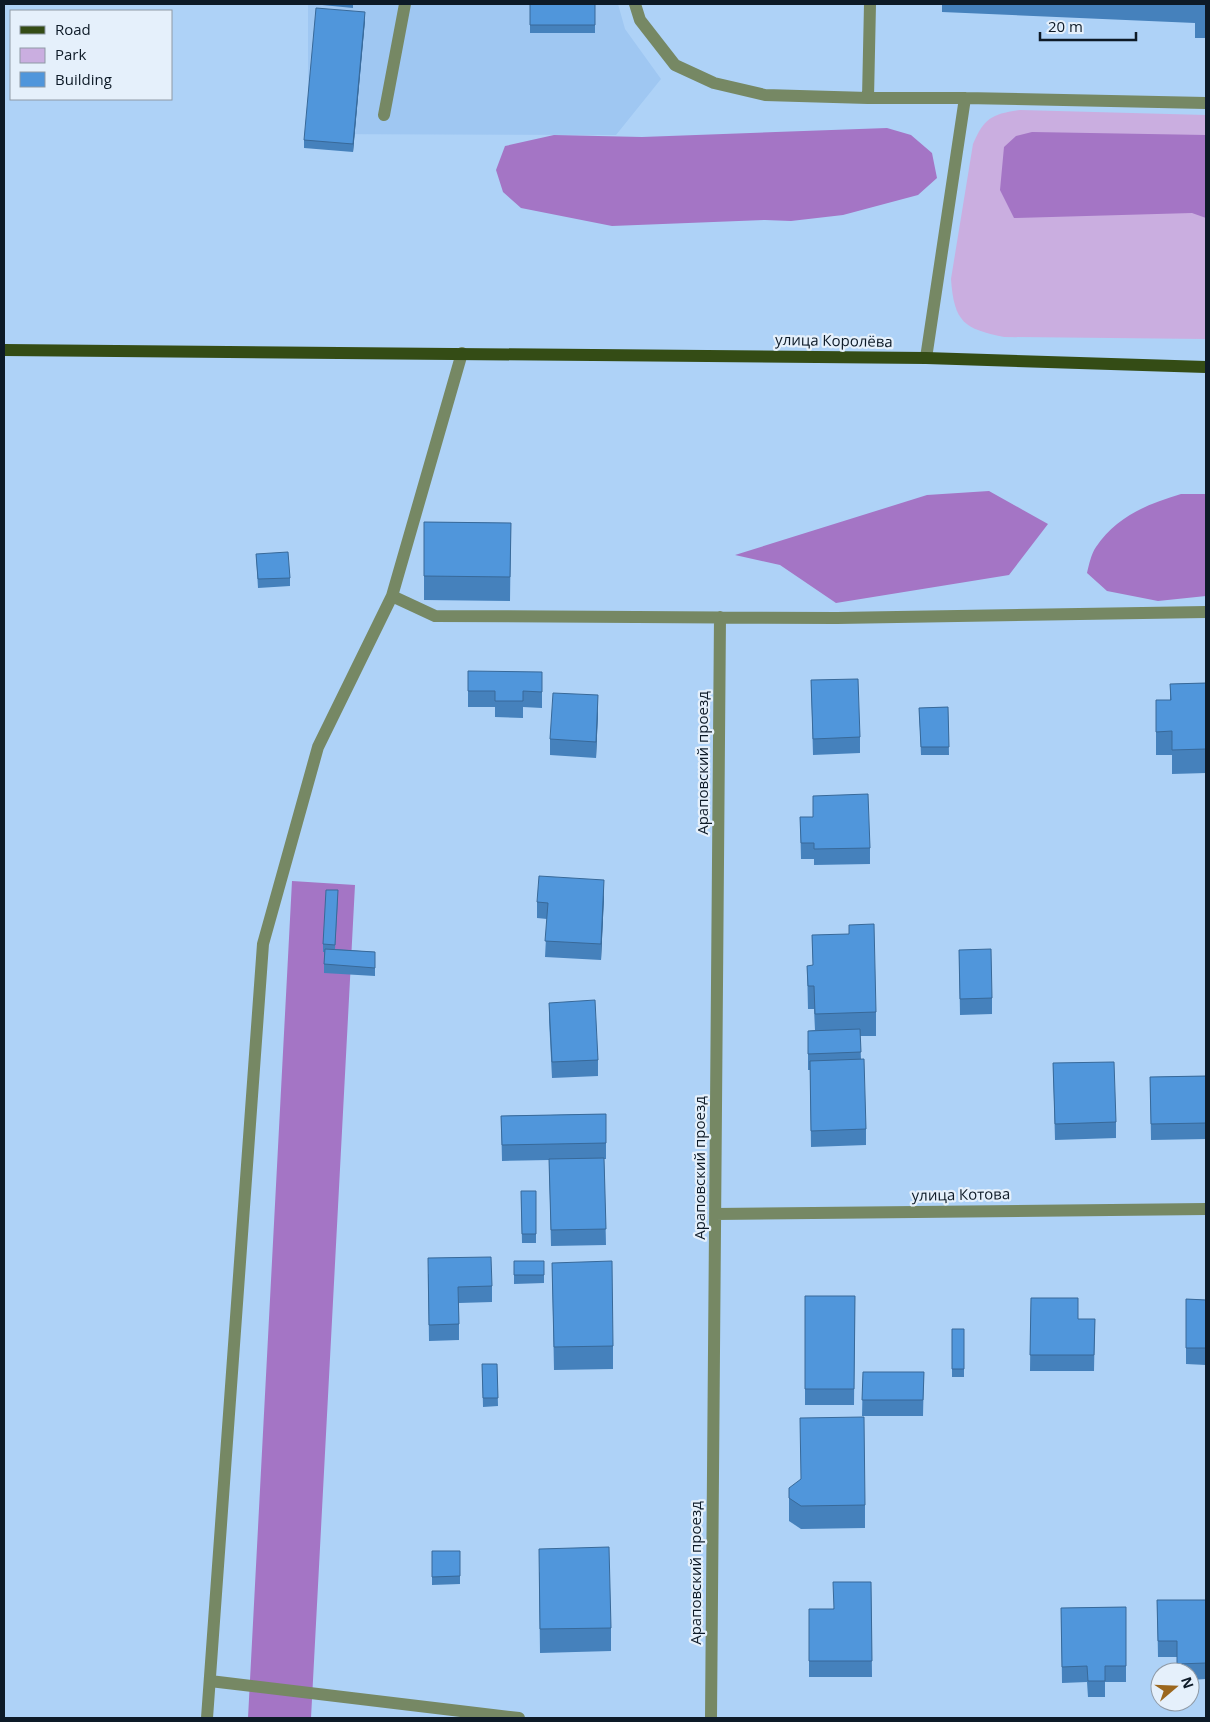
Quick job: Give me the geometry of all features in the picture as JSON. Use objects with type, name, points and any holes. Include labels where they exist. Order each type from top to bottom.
[{"type":"main road","name":"улица Королёва","points":[[4,350],[926,358],[1206,367]]},
{"type":"street","points":[[384,115],[405,4]]},
{"type":"street","points":[[635,4],[640,20],[675,65],[714,83],[765,95],[1206,102]]},
{"type":"street","points":[[868,98],[870,4]]},
{"type":"street","points":[[926,358],[965,98]]},
{"type":"street","points":[[207,1718],[263,944],[318,747],[392,596],[462,353]]},
{"type":"street","points":[[392,596],[435,616],[837,618],[1206,612]]},
{"type":"street","name":"Араповский проезд","points":[[711,1718],[720,617]]},
{"type":"street","name":"улица Котова","points":[[715,1214],[1206,1209]]},
{"type":"street","points":[[210,1681],[519,1718]]},
{"type":"shaded area","points":[[308,4],[618,4],[625,29],[661,79],[616,135],[308,134]]},
{"type":"shaded area","points":[[887,128],[911,135],[932,153],[937,178],[918,195],[843,215],[791,221],[765,220],[612,226],[521,208],[503,192],[496,170],[505,146],[554,135],[642,137]]},
{"type":"shaded area","points":[[1032,132],[1206,135],[1206,218],[1192,213],[1014,218],[1000,190],[1004,147],[1016,136]]},
{"type":"shaded area","points":[[989,491],[1048,524],[1009,575],[836,603],[780,565],[735,555],[927,495]]},
{"type":"shaded area","points":[[1181,494],[1206,494],[1206,596],[1158,601],[1107,591],[1087,573],[1094,550],[1113,527],[1144,507]]},
{"type":"shaded area","points":[[292,881],[355,885],[311,1718],[248,1718]]},
{"type":"green space","points":[[1020,110],[1206,115],[1206,339],[1004,337],[979,331],[964,321],[955,305],[951,279],[973,144],[981,128],[990,119],[1002,113]]},
{"type":"building","points":[[530,4],[595,4],[595,25],[530,25]]},
{"type":"building","points":[[316,8],[365,12],[353,144],[304,140]]},
{"type":"building","points":[[424,522],[511,523],[510,577],[424,576]]},
{"type":"building","points":[[288,552],[290,578],[258,579],[256,554]]},
{"type":"building","points":[[468,671],[542,672],[542,692],[523,691],[523,701],[495,701],[495,691],[468,691]]},
{"type":"building","points":[[858,679],[860,737],[813,739],[811,680]]},
{"type":"building","points":[[1206,683],[1206,749],[1172,750],[1172,731],[1156,732],[1156,700],[1171,700],[1170,684]]},
{"type":"building","points":[[553,693],[598,695],[596,742],[550,739]]},
{"type":"building","points":[[948,707],[949,747],[921,747],[919,708]]},
{"type":"building","points":[[868,794],[870,848],[814,849],[814,843],[801,843],[800,817],[813,817],[813,796]]},
{"type":"building","points":[[539,876],[604,880],[601,944],[545,941],[548,903],[537,902]]},
{"type":"building","points":[[326,890],[338,890],[335,945],[323,944]]},
{"type":"building","points":[[874,924],[876,1012],[815,1014],[814,986],[808,986],[807,966],[813,965],[812,935],[849,934],[849,925]]},
{"type":"building","points":[[325,949],[375,952],[375,968],[324,964]]},
{"type":"building","points":[[991,949],[992,998],[960,999],[959,950]]},
{"type":"building","points":[[595,1000],[598,1060],[552,1062],[549,1003]]},
{"type":"building","points":[[860,1029],[861,1052],[808,1054],[808,1031]]},
{"type":"building","points":[[864,1059],[866,1129],[811,1131],[810,1061]]},
{"type":"building","points":[[1114,1062],[1116,1122],[1055,1124],[1053,1063]]},
{"type":"building","points":[[1206,1076],[1206,1123],[1151,1124],[1150,1077]]},
{"type":"building","points":[[606,1114],[606,1143],[502,1145],[501,1116]]},
{"type":"building","points":[[604,1158],[606,1229],[551,1230],[549,1159]]},
{"type":"building","points":[[521,1191],[536,1191],[536,1234],[522,1234]]},
{"type":"building","points":[[491,1257],[492,1286],[458,1287],[459,1324],[429,1325],[428,1258]]},
{"type":"building","points":[[514,1261],[544,1261],[544,1275],[514,1275]]},
{"type":"building","points":[[612,1261],[613,1346],[554,1347],[552,1263]]},
{"type":"building","points":[[805,1296],[855,1296],[854,1389],[805,1389]]},
{"type":"building","points":[[1031,1298],[1078,1298],[1078,1319],[1095,1319],[1094,1355],[1030,1355]]},
{"type":"building","points":[[1186,1299],[1206,1300],[1206,1348],[1186,1348]]},
{"type":"building","points":[[952,1329],[964,1329],[964,1369],[952,1369]]},
{"type":"building","points":[[482,1364],[497,1364],[498,1398],[483,1398]]},
{"type":"building","points":[[863,1372],[924,1372],[923,1400],[862,1400]]},
{"type":"building","points":[[864,1417],[865,1505],[801,1506],[789,1498],[789,1488],[801,1479],[800,1418]]},
{"type":"building","points":[[609,1547],[611,1628],[540,1629],[539,1549]]},
{"type":"building","points":[[432,1551],[460,1551],[460,1576],[432,1577]]},
{"type":"building","points":[[833,1582],[871,1582],[872,1661],[809,1661],[809,1609],[834,1609]]},
{"type":"building","points":[[1157,1600],[1206,1600],[1206,1663],[1177,1662],[1177,1641],[1158,1641]]},
{"type":"building","points":[[1126,1607],[1126,1666],[1105,1666],[1105,1681],[1088,1681],[1087,1666],[1062,1667],[1061,1608]]}]
